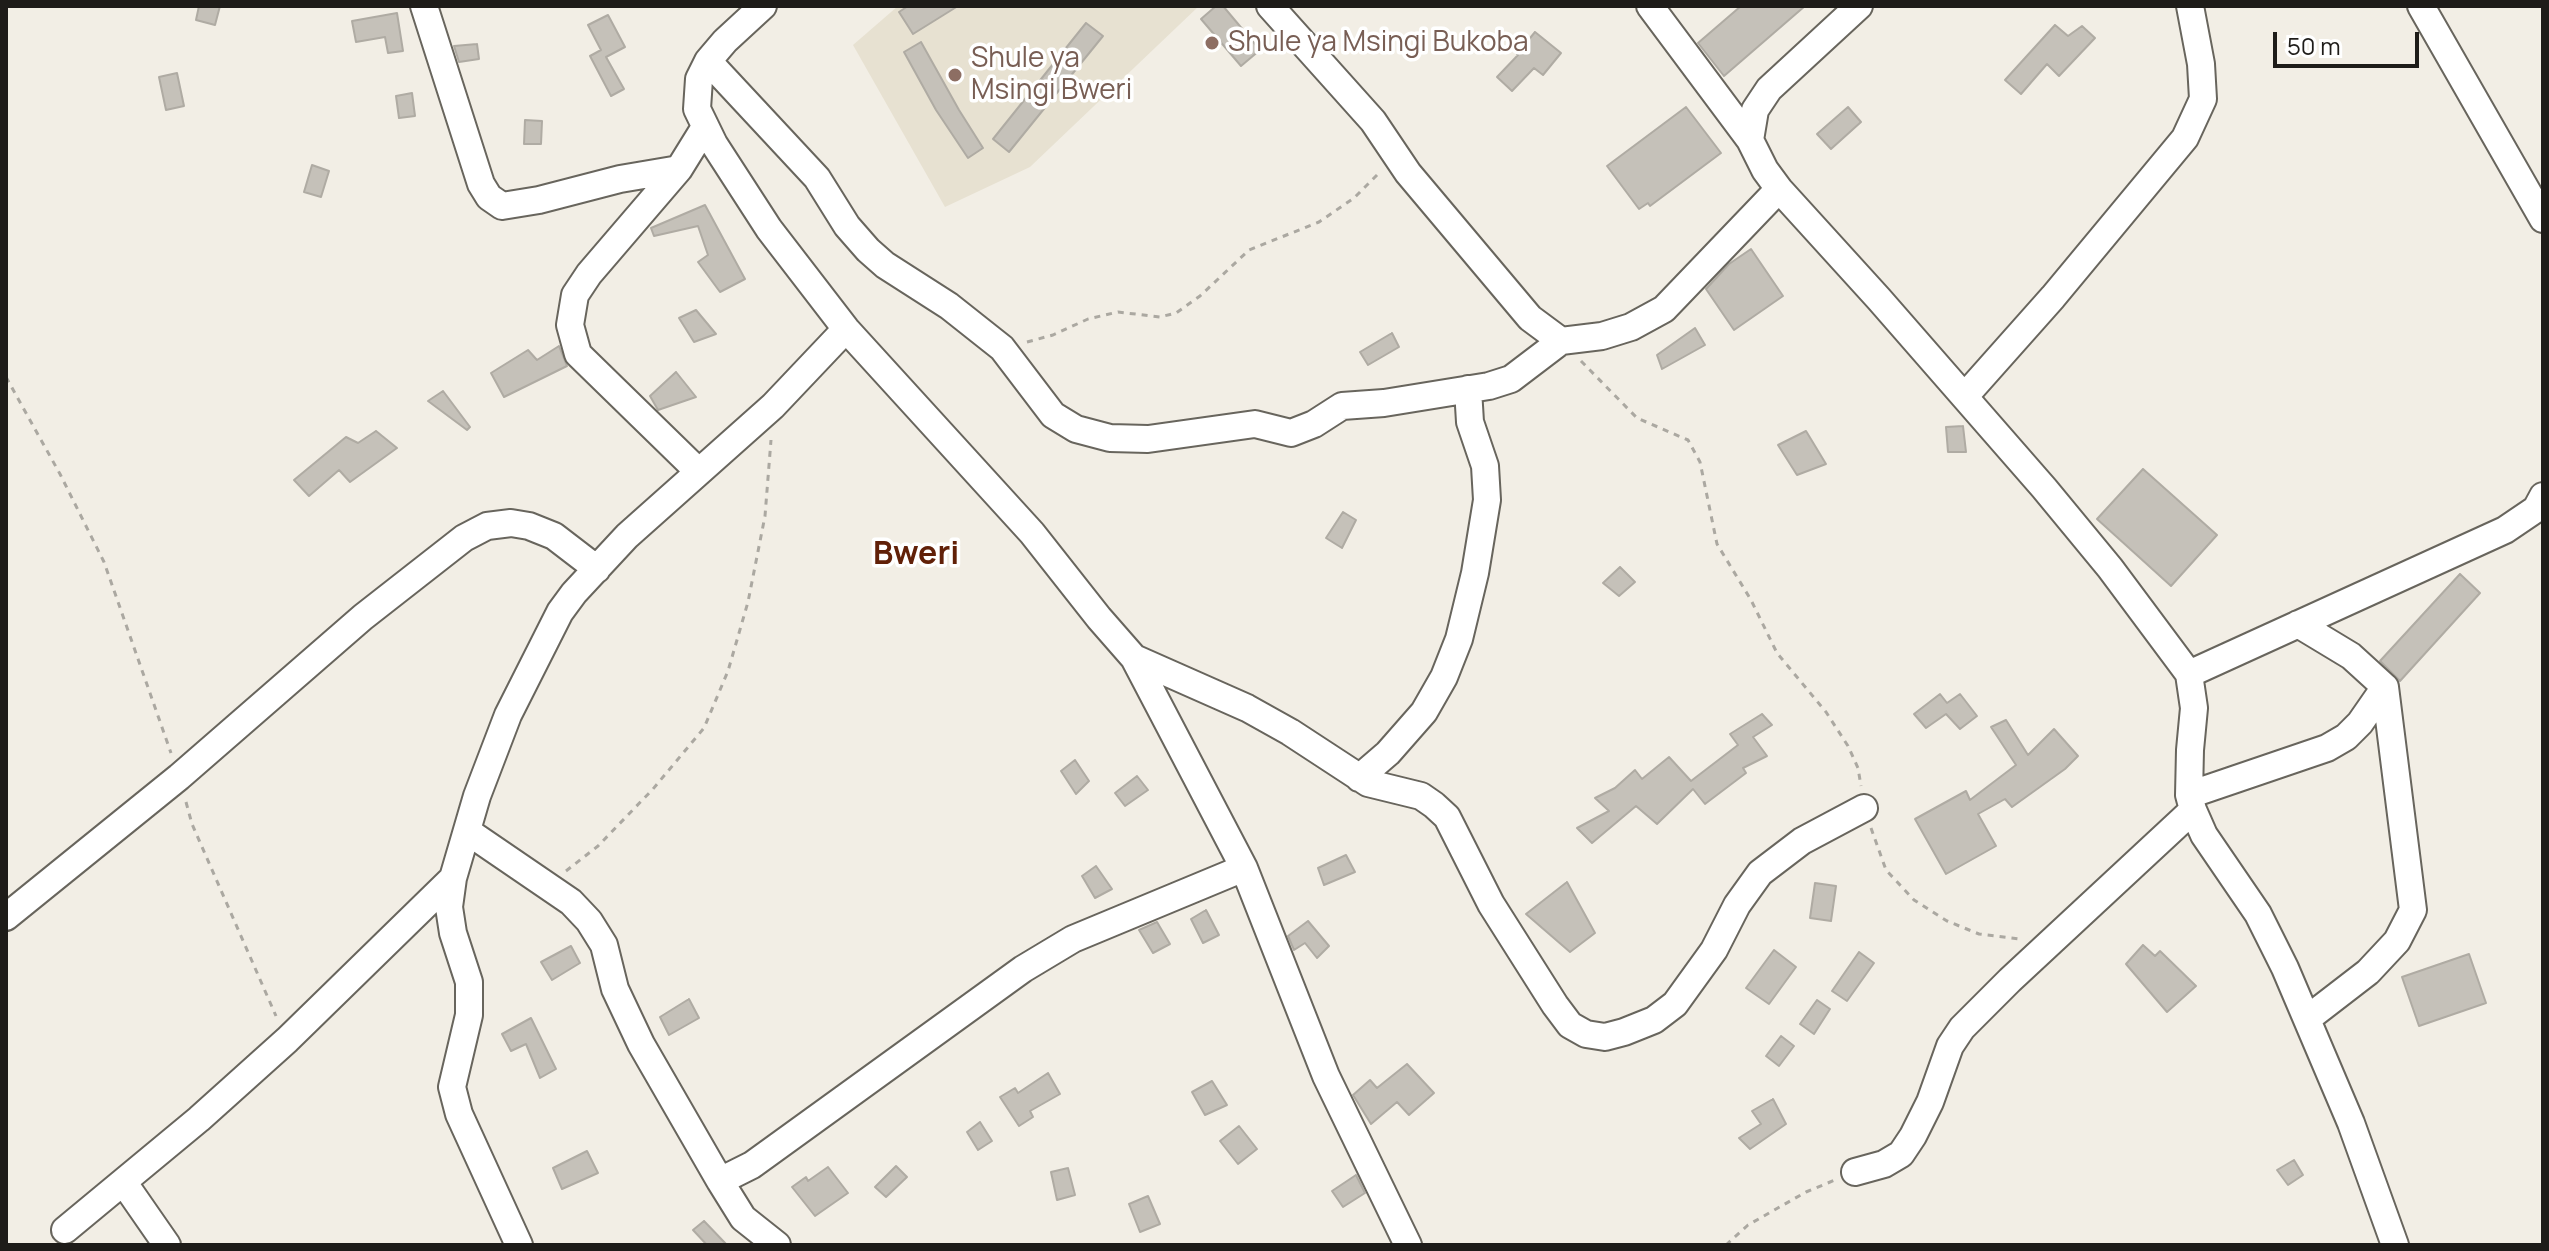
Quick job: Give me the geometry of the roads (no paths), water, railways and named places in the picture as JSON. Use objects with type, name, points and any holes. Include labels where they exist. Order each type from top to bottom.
[{"type":"street","points":[[424,6],[481,184],[489,197],[502,206],[679,169]]},
{"type":"street","points":[[763,6],[725,41],[708,61],[699,79],[697,109],[705,127],[769,229],[846,329],[1032,533],[1134,658],[1244,868],[1326,1076],[1408,1245]]},
{"type":"street","points":[[1270,6],[1373,121],[1396,156],[1530,318],[1561,341]]},
{"type":"street","points":[[1650,6],[1750,140],[1779,189],[1965,396],[2110,568],[2189,674],[2194,708],[2190,750],[2191,803],[2204,835],[2258,914],[2307,1019],[2351,1123],[2395,1245]]},
{"type":"street","points":[[1750,140],[1755,110],[1769,89],[1859,6]]},
{"type":"street","points":[[1965,396],[2053,297],[2185,138],[2203,99],[2201,64],[2190,6]]},
{"type":"street","points":[[2421,6],[2540,203]]},
{"type":"street","points":[[708,61],[817,178],[847,226],[868,250],[885,265],[949,306],[1002,348],[1053,415],[1076,429],[1110,438],[1148,439],[1255,424],[1291,433],[1303,430],[1342,406],[1384,403],[1489,386],[1511,379],[1561,341],[1602,336],[1631,327],[1664,309],[1779,189]]},
{"type":"street","points":[[699,472],[578,354],[570,325],[575,295],[589,274],[679,169],[705,127]]},
{"type":"street","points":[[519,1245],[459,1114],[452,1087],[469,1015],[469,982],[453,933],[449,907],[453,878],[477,796],[514,703],[560,612],[627,536],[773,406],[846,329]]},
{"type":"street","points":[[1359,778],[1395,746],[1424,712],[1444,677],[1459,639],[1475,573],[1487,500],[1485,466],[1470,422],[1468,389]]},
{"type":"street","points":[[2189,674],[2505,530],[2536,509],[2543,496]]},
{"type":"street","points":[[6,917],[179,777],[363,617],[464,538],[487,526],[511,523],[529,526],[554,536],[597,569]]},
{"type":"street","points":[[2298,624],[2351,656],[2385,687],[2413,910],[2397,941],[2368,972],[2307,1019]]},
{"type":"street","points":[[1134,658],[1247,708],[1368,783],[1421,796],[1447,817],[1467,862],[1491,904],[1555,1005],[1570,1025],[1586,1034],[1605,1037],[1654,1020],[1675,1004],[1714,950],[1737,905],[1760,873],[1802,841],[1864,808]]},
{"type":"street","points":[[1855,1172],[1884,1164],[1901,1154],[1930,1102],[1950,1046],[1962,1028],[2191,803],[2327,748],[2346,737],[2360,723],[2385,687]]},
{"type":"street","points":[[467,831],[571,902],[589,921],[604,945],[615,989],[641,1044],[720,1181],[743,1218],[777,1245]]},
{"type":"street","points":[[720,1181],[752,1165],[1023,969],[1073,939],[1244,868]]},
{"type":"street","points":[[65,1230],[124,1183],[287,1040],[453,878]]},
{"type":"street","points":[[124,1183],[167,1245]]},
{"type":"place","name":"Shule ya Msingi Bukoba","points":[[1212,43]]},
{"type":"place","name":"Shule ya Msingi Bweri","points":[[955,75]]},
{"type":"district","name":"Bweri","points":[[916,555]]}]
